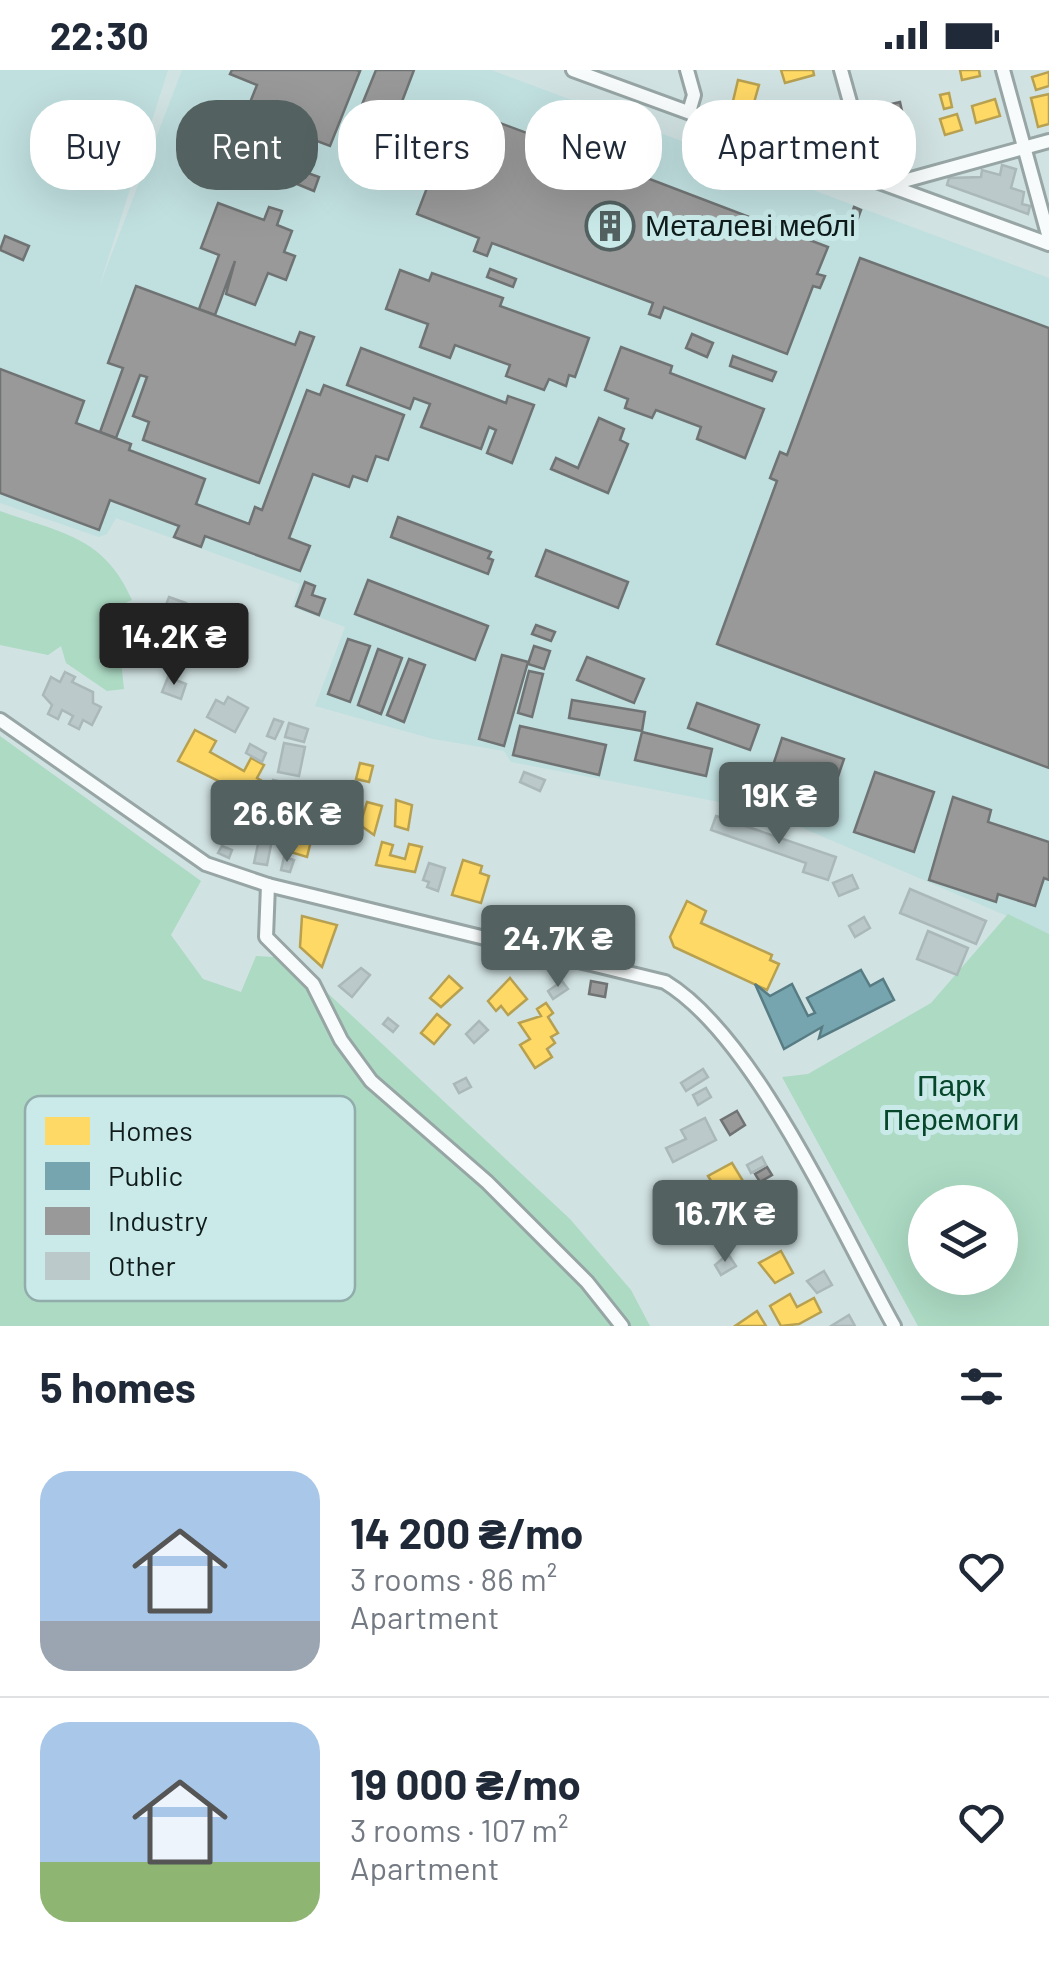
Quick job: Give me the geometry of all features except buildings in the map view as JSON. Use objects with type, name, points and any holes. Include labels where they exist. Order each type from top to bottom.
[{"type":"street","points":[[572,70],[682,109]]},
{"type":"street","points":[[687,70],[693,100]]},
{"type":"street","points":[[841,70],[849,100]]},
{"type":"street","points":[[1004,70],[1049,241]]},
{"type":"street","points":[[916,178],[1049,141]]},
{"type":"street","points":[[899,190],[1049,241]]},
{"type":"street","points":[[0,720],[206,864],[268,885],[664,982],[690,997],[758,1080],[894,1326]]},
{"type":"street","points":[[268,885],[266,937],[313,984],[341,1040],[371,1081],[487,1182],[587,1282],[622,1326]]},
{"type":"shaded area","points":[[0,70],[168,70],[156,108],[156,100],[30,100],[30,190],[130,190],[98,290],[136,190],[156,190],[156,138],[182,70],[491,70],[571,100],[525,100],[525,190],[662,190],[662,134],[682,141],[682,190],[813,190],[1049,278],[1049,934],[761,810],[511,762],[504,751],[433,739],[315,706],[345,627],[292,607],[300,584],[116,518],[107,534],[99,537],[0,503]]},
{"type":"green space","points":[[0,511],[78,540],[108,562],[121,579],[132,600],[108,611],[120,652],[124,689],[107,691],[66,663],[61,646],[48,655],[0,645]]},
{"type":"green space","points":[[0,736],[201,881],[171,935],[203,979],[241,992],[256,956],[290,958],[570,1219],[631,1290],[650,1326],[0,1326]]},
{"type":"green space","name":"Парк Перемоги","points":[[1008,914],[1049,934],[1049,1326],[918,1326],[782,1077],[808,1074],[931,1003]]},
{"type":"place","name":"Металеві меблі","points":[[610,226]]}]
